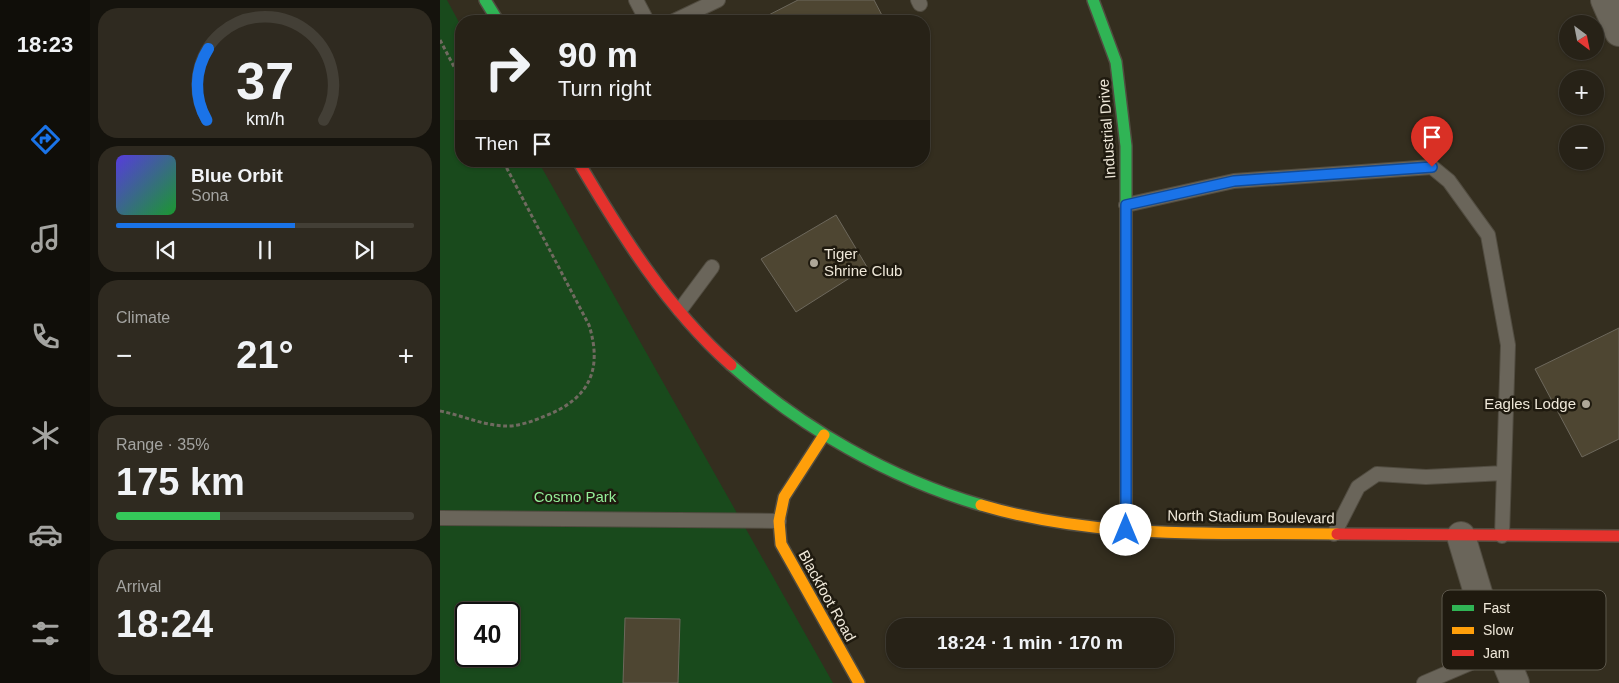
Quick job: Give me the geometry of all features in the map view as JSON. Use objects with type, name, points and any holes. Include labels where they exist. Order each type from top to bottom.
[{"type":"main road","points":[[485,0],[494,15]]},
{"type":"main road","name":"Industrial Drive","points":[[1093,0],[1116,62],[1126,146],[1126,530]]},
{"type":"main road","name":"North Stadium Boulevard","points":[[582,167],[641,263],[703,339],[770,399],[824,435],[902,476],[985,508],[1056,524],[1126,530],[1461,536],[1619,536]]},
{"type":"main road","name":"Blackfoot Road","points":[[824,435],[784,496],[779,521],[781,544],[859,683]]},
{"type":"street","points":[[1605,0],[1619,32]]},
{"type":"street","points":[[1461,536],[1477,590]]},
{"type":"street","points":[[1509,670],[1515,683]]},
{"type":"lane","points":[[636,0],[644,15]]},
{"type":"lane","points":[[687,15],[718,0]]},
{"type":"lane","points":[[1126,205],[1234,181],[1432,167],[1449,181],[1488,235],[1508,345],[1502,536]]},
{"type":"lane","points":[[680,310],[712,267]]},
{"type":"lane","points":[[1334,534],[1358,487],[1377,474],[1426,477],[1504,473]]},
{"type":"lane","points":[[440,518],[779,521]]},
{"type":"lane","points":[[1424,683],[1454,670]]},
{"type":"path","points":[[440,40],[455,69]]},
{"type":"path","points":[[440,411],[506,427],[532,422],[573,402],[584,391],[592,375],[594,341],[589,325],[506,167]]},
{"type":"green space","name":"Cosmo Park","points":[[440,0],[447,0],[455,15],[455,167],[541,167],[833,683],[440,683]]},
{"type":"building","points":[[798,0],[874,0],[882,15],[769,15]]},
{"type":"building","name":"Tiger Shrine Club","points":[[836,215],[867,267],[796,312],[761,259]]},
{"type":"building","name":"Eagles Lodge","points":[[1619,328],[1619,439],[1582,457],[1535,369]]},
{"type":"building","points":[[625,618],[680,619],[678,683],[623,683]]},
{"type":"traffic: fast","points":[[485,0],[494,15]]},
{"type":"traffic: fast","points":[[1093,0],[1116,62],[1126,146],[1126,255]]},
{"type":"traffic: fast","points":[[731,365],[787,410],[848,448],[913,481],[981,505]]},
{"type":"traffic: slow","points":[[1126,255],[1126,530]]},
{"type":"traffic: slow","points":[[824,435],[784,497],[779,521],[781,544],[859,683]]},
{"type":"traffic: slow","points":[[981,505],[1025,516],[1113,529],[1202,533],[1337,534]]},
{"type":"traffic: jam","points":[[582,167],[628,243],[666,295],[708,343],[731,365]]},
{"type":"traffic: jam","points":[[1337,534],[1619,536]]},
{"type":"place","name":"Tiger Shrine Club","points":[[814,263]]},
{"type":"place","name":"Eagles Lodge","points":[[1586,404]]},
{"type":"route","points":[[1126,530],[1126,205],[1234,181],[1432,167]]}]
